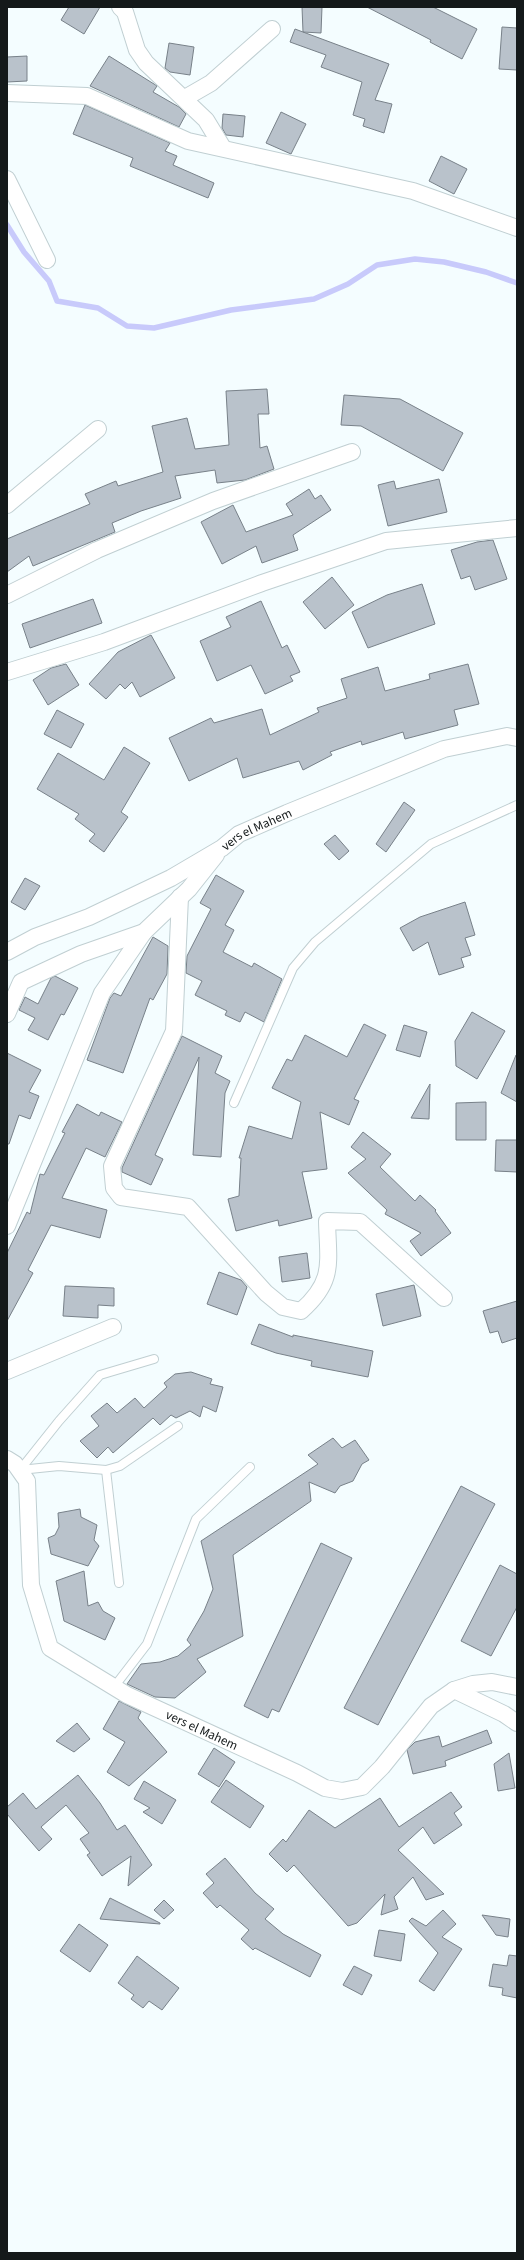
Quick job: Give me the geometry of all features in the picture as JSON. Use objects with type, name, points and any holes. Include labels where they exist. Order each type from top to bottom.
[{"type":"street","points":[[120,7],[124,12],[138,50],[146,63],[185,98],[206,120],[223,148]]},
{"type":"street","points":[[185,98],[211,83],[272,29]]},
{"type":"street","points":[[7,93],[87,96],[188,141],[413,191],[517,228]]},
{"type":"street","points":[[7,180],[47,260]]},
{"type":"street","points":[[7,505],[98,429]]},
{"type":"street","points":[[7,595],[97,550],[191,510],[352,452]]},
{"type":"street","points":[[7,672],[104,642],[262,583],[386,541],[517,528]]},
{"type":"street","name":"vers el Mahem","points":[[7,952],[35,937],[89,917],[171,878],[222,848],[238,834],[287,812],[444,749],[507,736],[517,738]]},
{"type":"street","points":[[7,1226],[102,993],[144,932],[189,889],[222,848]]},
{"type":"street","points":[[180,898],[174,1031],[112,1166],[114,1188],[121,1197],[188,1207],[266,1293],[283,1307],[301,1311],[316,1298],[328,1276],[328,1221],[360,1222],[444,1298]]},
{"type":"street","points":[[7,1014],[21,982],[80,954],[144,932]]},
{"type":"street","points":[[7,1371],[113,1327]]},
{"type":"street","points":[[7,1459],[15,1464],[20,1470]]},
{"type":"street","name":"vers el Mahem","points":[[20,1470],[26,1481],[31,1585],[50,1648],[127,1695],[297,1773],[325,1788],[342,1791],[362,1787],[382,1767],[431,1706],[454,1690],[473,1684],[492,1682],[517,1688]]},
{"type":"street","points":[[454,1690],[504,1714],[517,1723]]},
{"type":"lane","points":[[234,1103],[293,968],[315,942],[431,844],[517,805]]},
{"type":"lane","points":[[20,1470],[59,1421],[100,1375],[154,1359]]},
{"type":"lane","points":[[20,1470],[60,1466],[106,1470],[120,1466],[178,1426]]},
{"type":"lane","points":[[114,1687],[147,1644],[196,1519],[250,1467]]},
{"type":"lane","points":[[106,1470],[119,1583]]},
{"type":"building","points":[[69,7],[100,7],[84,34],[61,20]]},
{"type":"building","points":[[302,7],[322,7],[321,33],[303,32]]},
{"type":"building","points":[[367,7],[433,7],[477,29],[462,59],[430,42],[431,40]]},
{"type":"building","points":[[502,27],[517,28],[517,70],[499,69]]},
{"type":"building","points":[[295,29],[389,64],[375,100],[392,104],[384,133],[363,126],[365,119],[353,115],[362,82],[321,67],[326,55],[290,42]]},
{"type":"building","points":[[169,43],[194,47],[190,75],[170,72],[165,68]]},
{"type":"building","points":[[27,56],[27,81],[7,82],[7,57]]},
{"type":"building","points":[[109,56],[157,86],[153,92],[179,107],[186,114],[179,127],[90,86]]},
{"type":"building","points":[[85,105],[170,143],[165,151],[177,156],[173,165],[214,183],[208,198],[130,166],[133,158],[73,134]]},
{"type":"building","points":[[281,112],[306,124],[291,154],[266,143]]},
{"type":"building","points":[[223,114],[245,116],[243,137],[226,135],[222,128]]},
{"type":"building","points":[[441,156],[467,169],[454,194],[429,181]]},
{"type":"building","points":[[267,389],[269,414],[258,414],[260,448],[267,446],[274,469],[245,480],[217,483],[215,470],[175,476],[181,498],[141,511],[112,523],[115,532],[33,566],[29,556],[7,572],[7,539],[90,504],[85,494],[116,481],[118,486],[163,472],[152,426],[187,418],[195,449],[229,445],[226,391]]},
{"type":"building","points":[[344,395],[400,399],[463,433],[443,471],[361,426],[341,425]]},
{"type":"building","points":[[439,479],[447,512],[388,526],[378,485],[394,481],[396,489]]},
{"type":"building","points":[[309,489],[315,499],[321,495],[331,510],[293,535],[298,550],[262,563],[256,546],[222,564],[201,522],[233,505],[246,532],[293,515],[286,504]]},
{"type":"building","points":[[493,540],[507,579],[475,590],[470,576],[461,579],[451,550],[477,542]]},
{"type":"building","points":[[332,577],[354,605],[325,629],[303,602]]},
{"type":"building","points":[[422,584],[435,624],[368,648],[352,612],[387,595]]},
{"type":"building","points":[[93,599],[102,623],[30,648],[22,624]]},
{"type":"building","points":[[261,601],[282,648],[287,645],[300,672],[290,676],[293,681],[265,694],[251,665],[217,681],[200,641],[231,627],[226,617]]},
{"type":"building","points":[[151,635],[175,678],[140,697],[132,682],[125,689],[120,684],[106,699],[89,684],[118,652]]},
{"type":"building","points":[[66,664],[79,685],[48,705],[33,680],[51,668]]},
{"type":"building","points":[[468,664],[479,704],[454,710],[458,725],[405,739],[403,732],[362,745],[361,741],[330,752],[332,755],[303,770],[299,761],[243,778],[237,758],[189,781],[169,738],[211,718],[214,723],[262,709],[270,735],[319,712],[317,708],[347,698],[341,679],[378,667],[385,691],[430,679],[429,674]]},
{"type":"building","points":[[57,710],[84,724],[71,748],[44,734]]},
{"type":"building","points":[[124,747],[150,763],[121,812],[128,817],[104,852],[89,841],[95,834],[75,819],[79,814],[37,789],[58,753],[104,780]]},
{"type":"building","points":[[404,802],[415,810],[386,852],[376,844]]},
{"type":"building","points":[[335,835],[349,851],[339,860],[324,844]]},
{"type":"building","points":[[216,875],[244,891],[225,925],[234,930],[223,952],[252,967],[254,963],[282,979],[264,1022],[245,1012],[240,1022],[225,1015],[227,1011],[195,995],[202,981],[186,973],[187,956],[211,909],[200,903]]},
{"type":"building","points":[[25,878],[40,886],[25,910],[11,902]]},
{"type":"building","points":[[465,902],[475,935],[465,938],[471,955],[461,958],[464,967],[439,975],[428,942],[413,951],[400,928],[420,917]]},
{"type":"building","points":[[153,937],[168,946],[167,974],[153,1000],[150,998],[123,1073],[87,1060],[110,998],[114,993],[121,996]]},
{"type":"building","points":[[55,976],[78,988],[64,1015],[61,1014],[48,1040],[28,1030],[35,1018],[19,1010],[25,997],[38,1004],[51,978]]},
{"type":"building","points":[[472,1012],[505,1031],[477,1079],[456,1066],[455,1041]]},
{"type":"building","points":[[364,1024],[386,1035],[354,1099],[359,1101],[349,1125],[320,1112],[327,1169],[302,1172],[312,1218],[279,1226],[278,1220],[236,1231],[228,1199],[239,1196],[241,1158],[239,1158],[249,1126],[292,1139],[301,1102],[272,1088],[287,1059],[292,1061],[305,1035],[347,1057]]},
{"type":"building","points":[[404,1025],[427,1032],[420,1057],[396,1050]]},
{"type":"building","points":[[182,1036],[222,1056],[215,1073],[230,1081],[225,1093],[221,1157],[193,1155],[199,1057],[155,1155],[163,1159],[151,1185],[122,1172],[122,1168]]},
{"type":"building","points":[[7,1053],[41,1070],[29,1092],[39,1096],[30,1119],[19,1115],[9,1144],[7,1144]]},
{"type":"building","points":[[517,1055],[517,1102],[501,1093]]},
{"type":"building","points":[[430,1084],[429,1119],[411,1118]]},
{"type":"building","points":[[486,1102],[486,1140],[456,1140],[456,1103]]},
{"type":"building","points":[[77,1104],[99,1116],[101,1112],[122,1122],[105,1157],[86,1148],[62,1198],[107,1210],[100,1238],[51,1225],[28,1270],[33,1273],[7,1321],[7,1253],[27,1212],[30,1214],[40,1174],[44,1175],[65,1133],[62,1132]]},
{"type":"building","points":[[363,1132],[391,1154],[380,1167],[415,1201],[420,1195],[436,1210],[435,1211],[451,1233],[421,1256],[410,1241],[421,1233],[385,1214],[387,1210],[348,1173],[366,1159],[351,1147]]},
{"type":"building","points":[[496,1140],[517,1140],[517,1172],[495,1171]]},
{"type":"building","points":[[307,1253],[310,1278],[282,1282],[279,1257]]},
{"type":"building","points":[[219,1272],[241,1280],[247,1287],[237,1315],[207,1304]]},
{"type":"building","points":[[414,1285],[421,1316],[383,1326],[376,1294]]},
{"type":"building","points":[[65,1286],[114,1288],[114,1306],[98,1305],[98,1318],[63,1316]]},
{"type":"building","points":[[517,1301],[517,1338],[502,1343],[498,1331],[490,1333],[483,1311]]},
{"type":"building","points":[[259,1324],[293,1337],[293,1335],[373,1351],[368,1377],[311,1366],[312,1361],[276,1353],[251,1344]]},
{"type":"building","points":[[191,1372],[212,1379],[210,1384],[223,1387],[216,1412],[203,1406],[200,1417],[190,1411],[176,1418],[171,1415],[160,1425],[153,1418],[113,1453],[108,1447],[97,1458],[80,1441],[99,1426],[91,1416],[107,1403],[117,1413],[135,1398],[144,1408],[167,1387],[164,1383],[175,1374]]},
{"type":"building","points":[[333,1438],[342,1448],[355,1440],[369,1460],[362,1464],[353,1481],[340,1486],[335,1493],[309,1482],[311,1501],[233,1555],[243,1636],[197,1659],[206,1672],[175,1698],[155,1697],[127,1684],[141,1664],[160,1662],[178,1656],[191,1645],[187,1640],[204,1611],[213,1589],[201,1541],[318,1464],[308,1455]]},
{"type":"building","points":[[461,1486],[495,1504],[378,1725],[344,1708]]},
{"type":"building","points":[[80,1509],[81,1517],[97,1525],[94,1540],[99,1546],[88,1566],[51,1554],[48,1538],[55,1535],[59,1527],[58,1513]]},
{"type":"building","points":[[321,1543],[352,1558],[279,1712],[272,1709],[268,1718],[244,1706]]},
{"type":"building","points":[[500,1565],[517,1574],[517,1607],[491,1656],[461,1641]]},
{"type":"building","points":[[84,1571],[88,1606],[98,1602],[103,1611],[115,1618],[105,1640],[64,1621],[56,1581]]},
{"type":"building","points":[[119,1701],[141,1712],[138,1718],[167,1752],[129,1786],[107,1772],[125,1742],[103,1729]]},
{"type":"building","points":[[77,1723],[90,1739],[74,1752],[56,1741]]},
{"type":"building","points":[[487,1730],[492,1743],[445,1761],[446,1766],[413,1774],[407,1750],[415,1742],[439,1736],[442,1747]]},
{"type":"building","points":[[214,1748],[235,1762],[219,1787],[198,1774]]},
{"type":"building","points":[[509,1753],[515,1788],[498,1791],[494,1764]]},
{"type":"building","points":[[78,1775],[100,1803],[117,1830],[125,1825],[152,1865],[128,1886],[131,1856],[102,1876],[87,1855],[90,1853],[80,1839],[89,1833],[66,1805],[41,1827],[52,1839],[39,1851],[7,1814],[7,1807],[23,1793],[36,1809]]},
{"type":"building","points":[[226,1780],[264,1806],[250,1828],[211,1802]]},
{"type":"building","points":[[144,1781],[176,1800],[162,1824],[143,1812],[150,1808],[134,1799]]},
{"type":"building","points":[[451,1792],[462,1807],[454,1813],[462,1825],[434,1844],[423,1827],[398,1850],[444,1894],[426,1900],[413,1877],[394,1897],[398,1909],[381,1915],[385,1894],[357,1923],[348,1926],[294,1865],[287,1872],[269,1854],[283,1839],[286,1842],[309,1810],[335,1828],[380,1798],[399,1827]]},
{"type":"building","points":[[225,1858],[255,1893],[274,1909],[265,1919],[283,1934],[321,1955],[310,1977],[255,1948],[253,1950],[241,1939],[249,1930],[220,1905],[217,1908],[203,1893],[214,1883],[206,1874]]},
{"type":"building","points":[[110,1898],[160,1923],[160,1924],[100,1919]]},
{"type":"building","points":[[164,1900],[174,1910],[164,1919],[154,1910]]},
{"type":"building","points":[[443,1910],[456,1924],[442,1937],[462,1949],[434,1991],[419,1981],[438,1953],[409,1921],[412,1918],[426,1926]]},
{"type":"building","points":[[482,1915],[510,1919],[508,1937],[496,1935]]},
{"type":"building","points":[[79,1924],[108,1945],[90,1972],[60,1951]]},
{"type":"building","points":[[379,1930],[405,1934],[401,1961],[374,1956]]},
{"type":"building","points":[[509,1955],[517,1956],[517,1998],[502,1995],[503,1988],[489,1986],[493,1964],[507,1966]]},
{"type":"building","points":[[137,1956],[179,1988],[162,2010],[149,2001],[143,2008],[131,1999],[134,1995],[118,1983]]},
{"type":"building","points":[[354,1966],[372,1975],[362,1995],[343,1985]]},
{"type":"waterway","points":[[7,225],[24,252],[49,281],[57,301],[98,308],[127,326],[154,328],[231,310],[314,299],[348,284],[377,265],[415,259],[444,262],[486,272],[517,283]]}]
